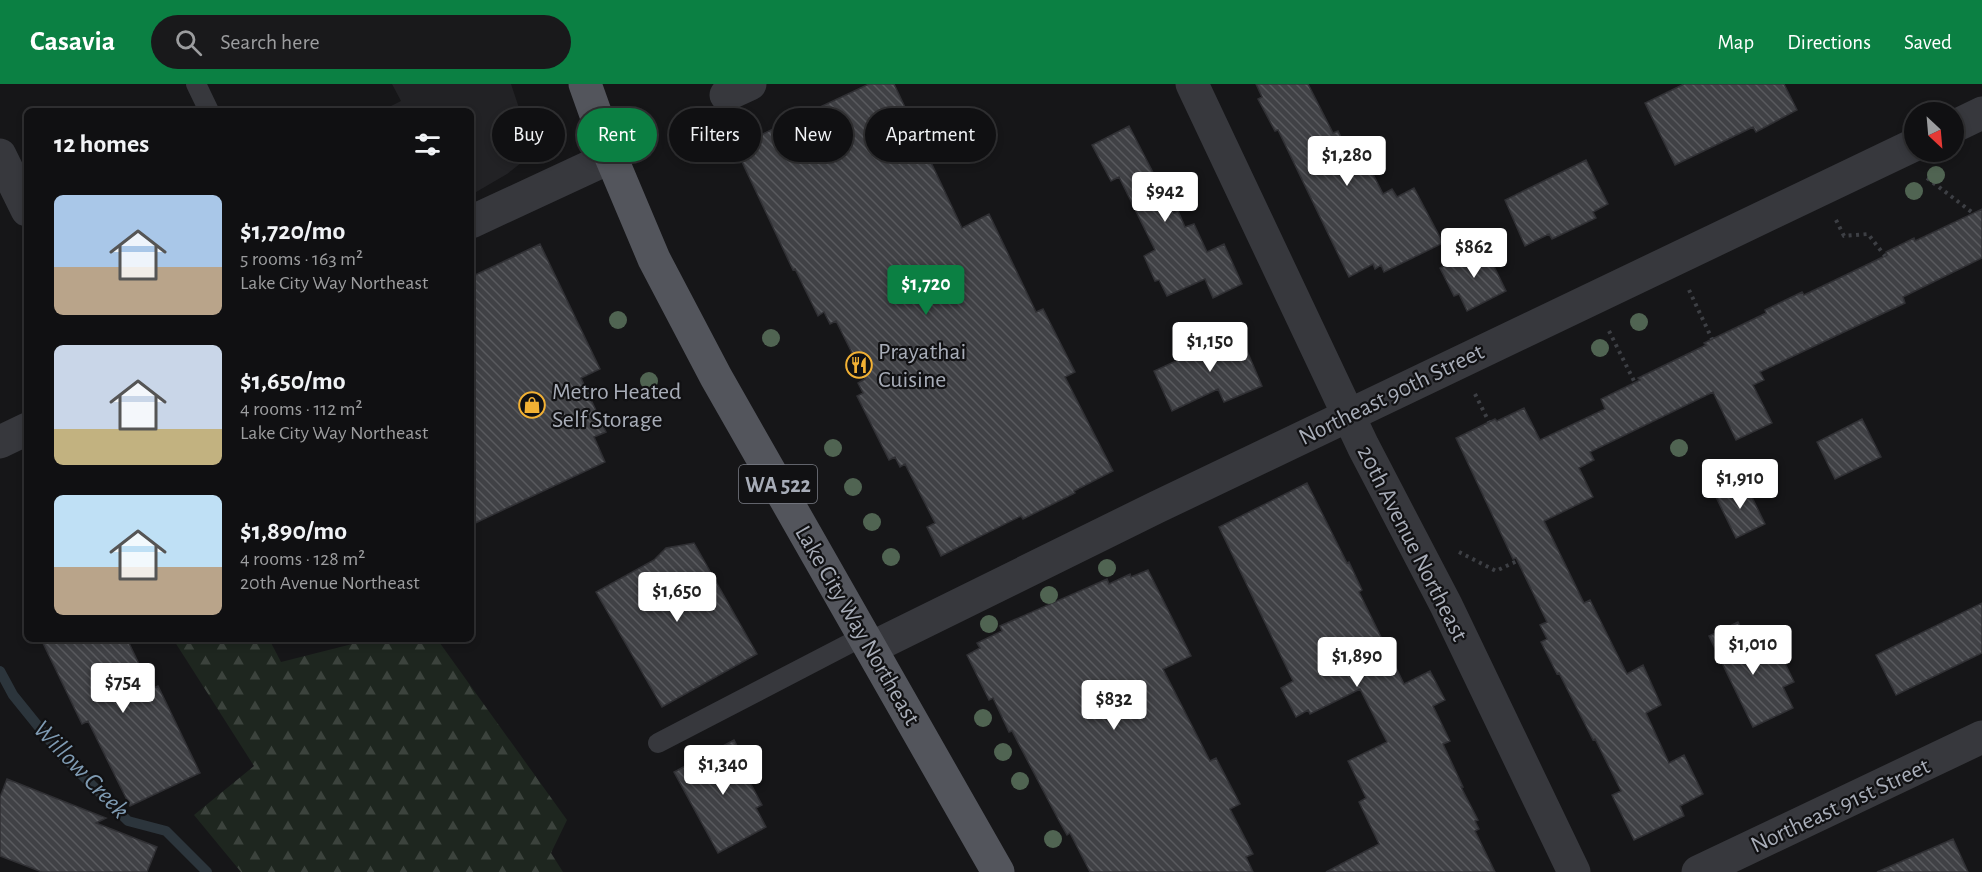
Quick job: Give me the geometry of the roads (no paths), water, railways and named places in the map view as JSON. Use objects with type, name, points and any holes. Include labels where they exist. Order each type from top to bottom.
[{"type":"main road","name":"Lake City Way Northeast","points":[[585,84],[594,108]]},
{"type":"main road","name":"Lake City Way Northeast","points":[[613,162],[654,259],[711,367],[998,872]]},
{"type":"street","name":"20th Avenue Northeast","points":[[1192,84],[1348,415],[1446,605],[1574,872]]},
{"type":"street","points":[[1964,122],[1982,113]]},
{"type":"street","points":[[0,155],[24,204]]},
{"type":"street","points":[[474,221],[600,162]]},
{"type":"street","name":"Northeast 90th Street","points":[[868,642],[1348,415],[1911,162]]},
{"type":"street","points":[[0,442],[24,430]]},
{"type":"street","name":"Northeast 91st Street","points":[[1698,872],[1982,737]]},
{"type":"lane","points":[[196,84],[208,108]]},
{"type":"lane","name":"Northeast 90th Street","points":[[658,743],[868,642]]},
{"type":"waterway","name":"Willow Creek","points":[[0,671],[13,695],[59,752],[128,821],[166,831],[207,872]]},
{"type":"place","name":"Prayathai Cuisine","points":[[859,365]]},
{"type":"place","name":"Metro Heated Self Storage","points":[[532,405]]}]
